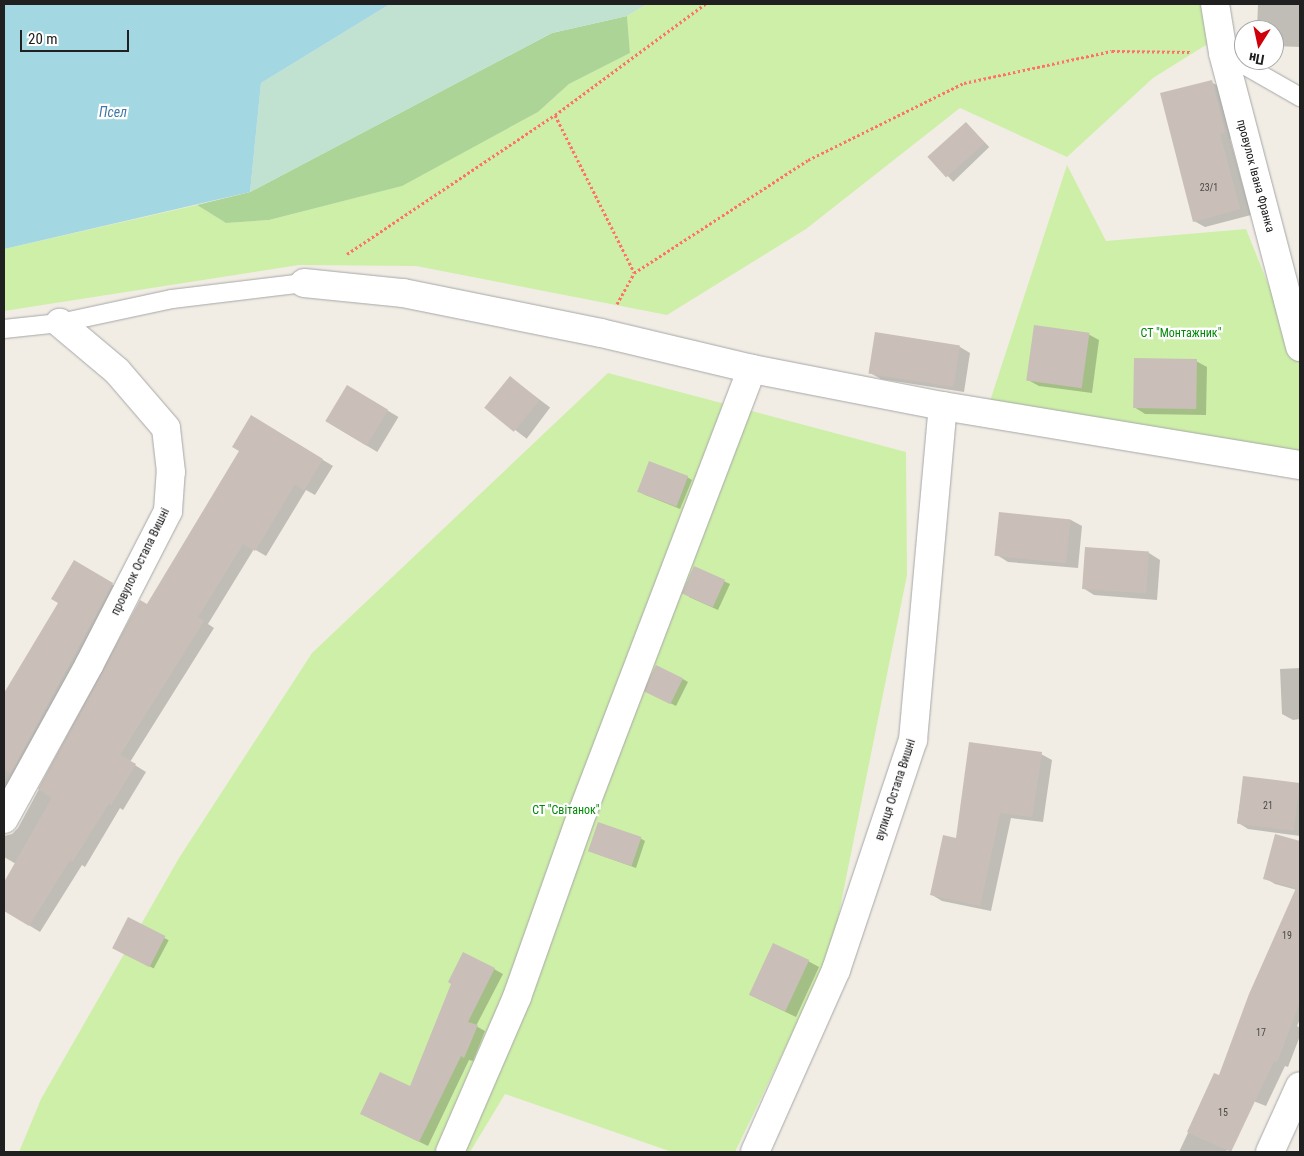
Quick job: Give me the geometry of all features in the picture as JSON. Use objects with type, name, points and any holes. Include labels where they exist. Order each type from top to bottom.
[{"type":"street","name":"провулок Івана Франка","points":[[1215,4],[1223,53],[1300,346]]},
{"type":"street","points":[[304,283],[402,293],[601,333],[752,369],[943,406],[1300,465]]},
{"type":"street","name":"провулок Остапа Вишні","points":[[4,818],[89,665],[168,511],[171,472],[166,428],[117,371],[60,323]]},
{"type":"street","points":[[450,1152],[517,997],[583,811],[752,369]]},
{"type":"street","name":"вулиця Остапа Вишні","points":[[755,1152],[836,970],[913,740],[943,406]]},
{"type":"street","points":[[1270,1152],[1300,1086]]},
{"type":"lane","points":[[1223,53],[1300,96]]},
{"type":"lane","points":[[4,329],[60,323],[172,299],[304,283]]},
{"type":"path","points":[[304,283],[555,114],[705,4]]},
{"type":"path","points":[[601,333],[634,272],[808,160],[964,83],[1112,51],[1223,53]]},
{"type":"path","points":[[555,114],[634,272]]},
{"type":"green space","points":[[390,4],[647,4],[627,16],[552,33],[250,192],[261,83]]},
{"type":"green space","points":[[647,4],[1226,4],[1230,30],[1153,78],[1067,157],[960,108],[806,229],[667,315],[416,266],[299,265],[4,311],[4,249],[197,205],[226,223],[269,220],[401,186],[538,112],[569,84],[630,53],[627,16]]},
{"type":"green space","points":[[627,16],[630,53],[569,84],[538,112],[402,186],[269,220],[226,223],[197,205],[250,192],[552,33]]},
{"type":"green space","name":"СТ \"Монтажник\"","points":[[1067,165],[1106,241],[1246,229],[1285,326],[1300,330],[1300,455],[990,401]]},
{"type":"green space","name":"СТ \"Світанок\"","points":[[608,373],[906,452],[907,575],[831,953],[735,1152],[672,1152],[505,1094],[470,1152],[19,1152],[41,1099],[179,858],[312,653]]},
{"type":"water","name":"Псел","points":[[4,4],[390,4],[261,83],[250,192],[4,249]]},
{"type":"building","points":[[1212,80],[1225,132],[1220,134],[1240,209],[1193,222],[1160,93]]},
{"type":"building","points":[[966,122],[985,143],[946,178],[927,157]]},
{"type":"building","points":[[1034,325],[1089,333],[1082,388],[1026,380]]},
{"type":"building","points":[[875,332],[960,345],[953,387],[868,373]]},
{"type":"building","points":[[1134,358],[1197,359],[1196,409],[1133,408]]},
{"type":"building","points":[[510,376],[540,400],[514,432],[484,408]]},
{"type":"building","points":[[347,385],[388,410],[367,446],[325,421]]},
{"type":"building","points":[[251,415],[323,459],[304,490],[295,484],[255,551],[243,544],[198,617],[204,621],[120,755],[136,764],[73,861],[70,860],[29,926],[4,911],[4,882],[52,798],[38,789],[140,600],[147,604],[239,451],[232,447]]},
{"type":"building","points":[[649,461],[688,476],[676,507],[637,492]]},
{"type":"building","points":[[999,512],[1071,520],[1066,563],[994,556]]},
{"type":"building","points":[[1085,547],[1149,551],[1146,593],[1082,589]]},
{"type":"building","points":[[74,560],[113,583],[11,773],[4,769],[4,693],[58,603],[51,599]]},
{"type":"building","points":[[694,566],[725,580],[713,607],[682,593]]},
{"type":"building","points":[[656,665],[683,678],[670,704],[643,691]]},
{"type":"building","points":[[969,742],[1042,752],[1032,817],[1000,813],[980,906],[930,895],[943,835],[956,838]]},
{"type":"building","points":[[1243,776],[1300,783],[1294,831],[1237,824]]},
{"type":"building","points":[[598,822],[641,837],[631,866],[588,851]]},
{"type":"building","points":[[1275,834],[1300,841],[1300,1002],[1277,1062],[1274,1061],[1231,1152],[1187,1132],[1214,1073],[1219,1075],[1249,994],[1296,888],[1263,879]]},
{"type":"building","points":[[128,917],[165,936],[150,967],[112,948]]},
{"type":"building","points":[[773,943],[809,960],[785,1012],[749,995]]},
{"type":"building","points":[[463,952],[495,968],[468,1022],[478,1025],[464,1058],[461,1056],[419,1142],[360,1114],[380,1072],[410,1086],[451,984],[448,982]]}]
